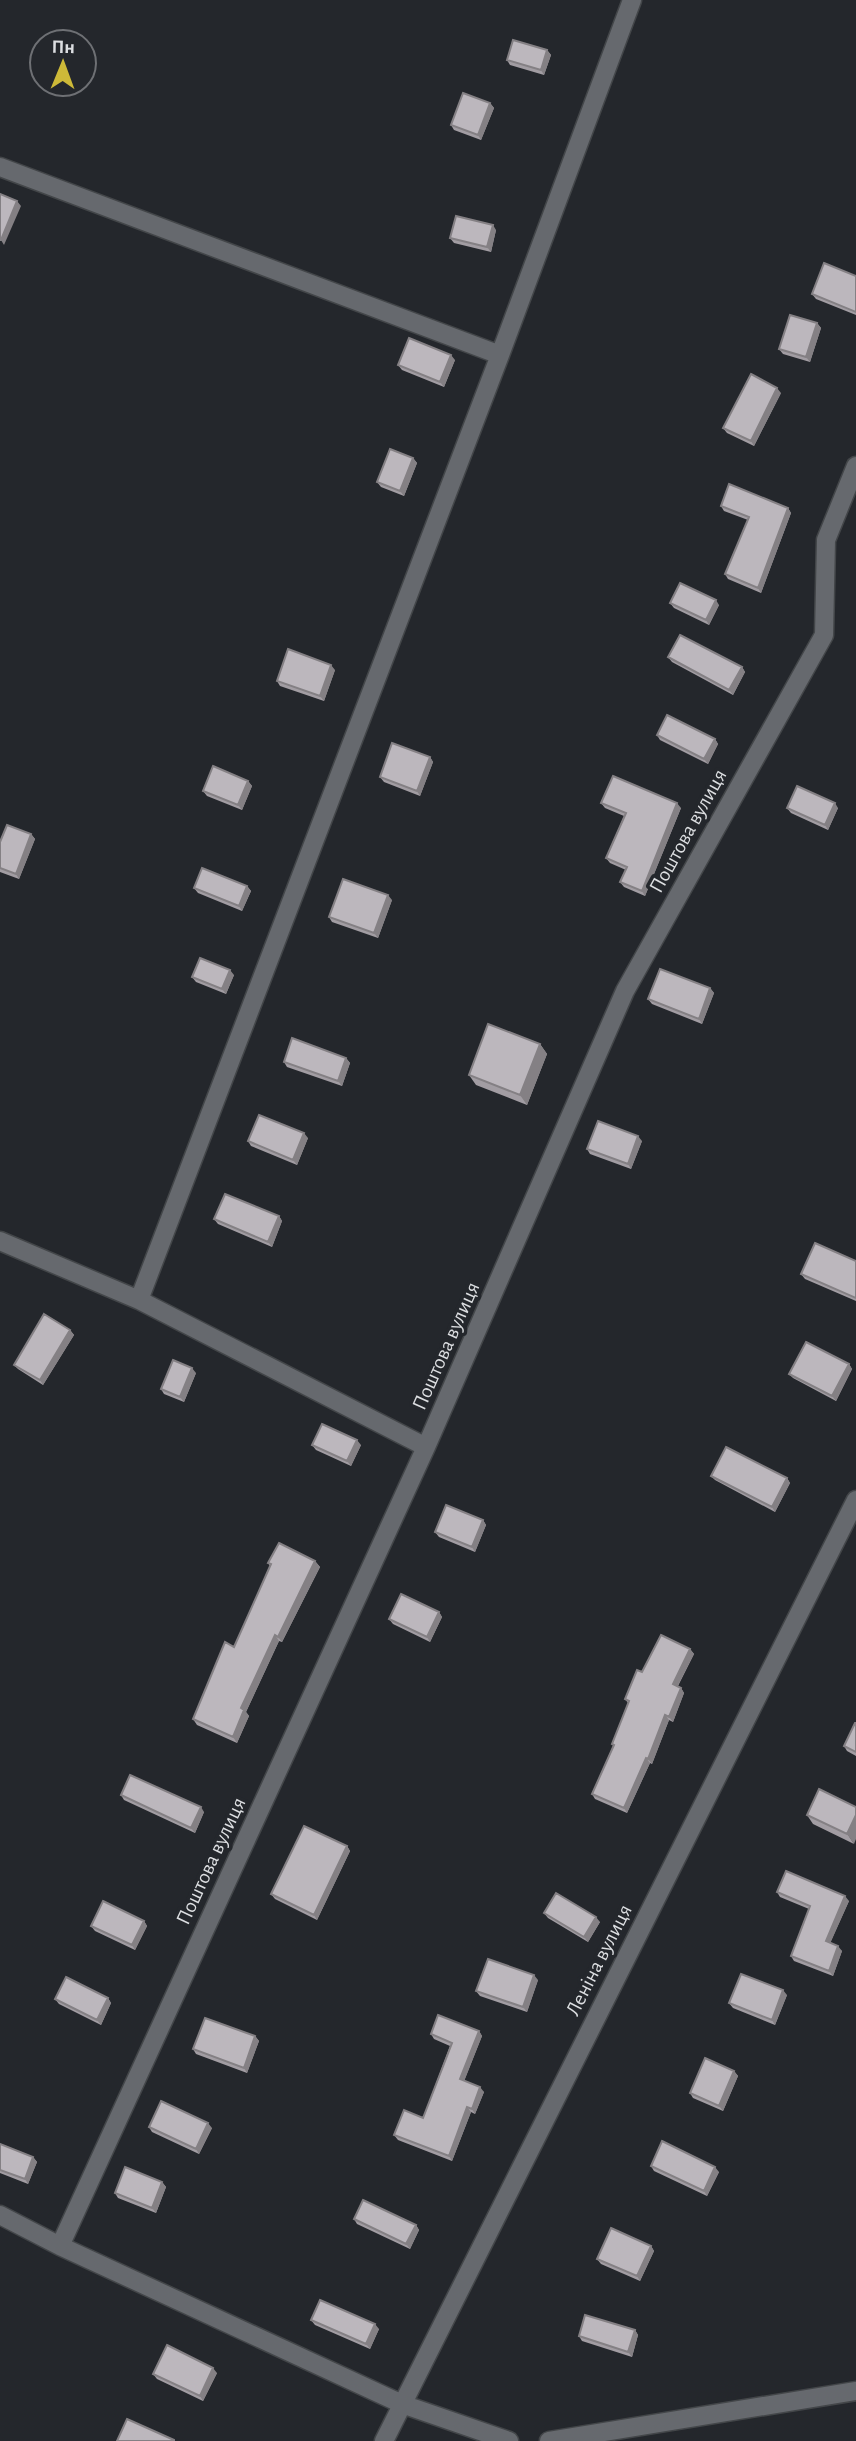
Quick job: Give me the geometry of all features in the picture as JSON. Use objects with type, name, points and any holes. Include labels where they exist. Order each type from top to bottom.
[{"type":"street","points":[[139,1300],[500,355],[632,0]]},
{"type":"street","points":[[0,167],[500,355]]},
{"type":"street","name":"Поштова вулиця","points":[[60,2246],[426,1447],[625,991],[824,635],[826,540],[856,466]]},
{"type":"street","points":[[0,1241],[139,1300],[426,1447]]},
{"type":"street","name":"Леніна вулиця","points":[[384,2441],[856,1500]]},
{"type":"street","points":[[0,2215],[60,2246],[402,2404],[509,2441]]},
{"type":"street","points":[[548,2441],[856,2391]]},
{"type":"building","points":[[513,40],[547,50],[541,70],[507,60]]},
{"type":"building","points":[[463,93],[490,103],[478,135],[451,125]]},
{"type":"building","points":[[0,194],[17,201],[1,240],[0,240]]},
{"type":"building","points":[[456,216],[493,225],[487,247],[450,238]]},
{"type":"building","points":[[824,263],[856,276],[856,312],[812,294]]},
{"type":"building","points":[[790,315],[817,323],[806,357],[779,349]]},
{"type":"building","points":[[409,338],[451,355],[440,382],[398,365]]},
{"type":"building","points":[[751,374],[777,388],[751,441],[723,428]]},
{"type":"building","points":[[390,449],[413,458],[400,491],[377,482]]},
{"type":"building","points":[[729,484],[788,508],[758,588],[725,574],[749,517],[721,506]]},
{"type":"building","points":[[680,583],[716,600],[706,620],[670,603]]},
{"type":"building","points":[[680,635],[742,667],[729,690],[668,657]]},
{"type":"building","points":[[288,649],[331,665],[320,696],[277,681]]},
{"type":"building","points":[[667,715],[715,739],[704,759],[657,735]]},
{"type":"building","points":[[392,743],[430,757],[417,791],[380,777]]},
{"type":"building","points":[[213,766],[248,781],[238,805],[203,791]]},
{"type":"building","points":[[613,776],[677,803],[642,891],[620,882],[627,867],[606,858],[626,813],[601,803]]},
{"type":"building","points":[[797,786],[835,803],[825,825],[787,808]]},
{"type":"building","points":[[7,825],[31,834],[16,874],[0,868],[0,842]]},
{"type":"building","points":[[202,868],[247,886],[239,906],[194,888]]},
{"type":"building","points":[[343,879],[388,895],[374,933],[329,917]]},
{"type":"building","points":[[200,958],[230,970],[222,989],[192,977]]},
{"type":"building","points":[[660,969],[710,988],[699,1019],[648,999]]},
{"type":"building","points":[[488,1024],[540,1044],[520,1095],[469,1075]]},
{"type":"building","points":[[292,1038],[346,1058],[338,1081],[284,1062]]},
{"type":"building","points":[[259,1115],[304,1133],[293,1160],[248,1141]]},
{"type":"building","points":[[598,1121],[638,1136],[628,1164],[587,1149]]},
{"type":"building","points":[[225,1194],[279,1216],[268,1242],[214,1219]]},
{"type":"building","points":[[815,1243],[856,1261],[856,1298],[801,1274]]},
{"type":"building","points":[[44,1314],[70,1330],[40,1380],[14,1365]]},
{"type":"building","points":[[806,1342],[849,1364],[832,1396],[789,1374]]},
{"type":"building","points":[[173,1360],[192,1368],[180,1397],[161,1389]]},
{"type":"building","points":[[322,1424],[357,1440],[347,1461],[312,1445]]},
{"type":"building","points":[[726,1447],[787,1478],[772,1507],[711,1476]]},
{"type":"building","points":[[446,1505],[483,1520],[472,1547],[435,1532]]},
{"type":"building","points":[[279,1543],[315,1561],[278,1637],[275,1635],[241,1708],[244,1710],[233,1737],[193,1719],[225,1642],[234,1647],[271,1564],[268,1563]]},
{"type":"building","points":[[401,1594],[439,1612],[427,1637],[389,1619]]},
{"type":"building","points":[[661,1635],[690,1649],[673,1684],[681,1688],[669,1717],[665,1715],[648,1759],[646,1758],[624,1808],[592,1794],[614,1745],[612,1744],[629,1701],[625,1699],[637,1670],[642,1672]]},
{"type":"building","points":[[856,1723],[856,1752],[844,1746]]},
{"type":"building","points":[[130,1775],[201,1807],[191,1828],[121,1795]]},
{"type":"building","points":[[819,1789],[856,1807],[856,1815],[847,1834],[807,1815]]},
{"type":"building","points":[[304,1826],[347,1846],[314,1915],[271,1894]]},
{"type":"building","points":[[786,1871],[845,1896],[826,1941],[838,1946],[829,1971],[791,1956],[810,1906],[777,1892]]},
{"type":"building","points":[[556,1893],[596,1917],[584,1937],[544,1913]]},
{"type":"building","points":[[103,1901],[144,1921],[132,1945],[91,1926]]},
{"type":"building","points":[[488,1959],[534,1975],[523,2007],[476,1991]]},
{"type":"building","points":[[741,1974],[783,1990],[772,2020],[729,2003]]},
{"type":"building","points":[[66,1977],[108,1998],[97,2020],[55,1999]]},
{"type":"building","points":[[438,2015],[479,2031],[460,2079],[480,2087],[472,2109],[467,2107],[449,2156],[394,2135],[404,2110],[423,2118],[452,2043],[431,2034]]},
{"type":"building","points":[[205,2018],[255,2036],[244,2068],[193,2049]]},
{"type":"building","points":[[705,2058],[734,2071],[719,2106],[690,2093]]},
{"type":"building","points":[[161,2101],[208,2123],[196,2149],[149,2127]]},
{"type":"building","points":[[662,2141],[715,2167],[704,2191],[651,2166]]},
{"type":"building","points":[[0,2144],[33,2157],[25,2179],[0,2170]]},
{"type":"building","points":[[125,2167],[162,2182],[152,2208],[115,2193]]},
{"type":"building","points":[[363,2200],[416,2225],[406,2244],[354,2219]]},
{"type":"building","points":[[611,2228],[651,2246],[637,2276],[597,2259]]},
{"type":"building","points":[[320,2300],[375,2324],[366,2344],[311,2320]]},
{"type":"building","points":[[585,2315],[635,2330],[628,2352],[579,2336]]},
{"type":"building","points":[[167,2345],[213,2368],[200,2396],[153,2374]]},
{"type":"building","points":[[127,2419],[174,2440],[174,2441],[117,2441]]}]
